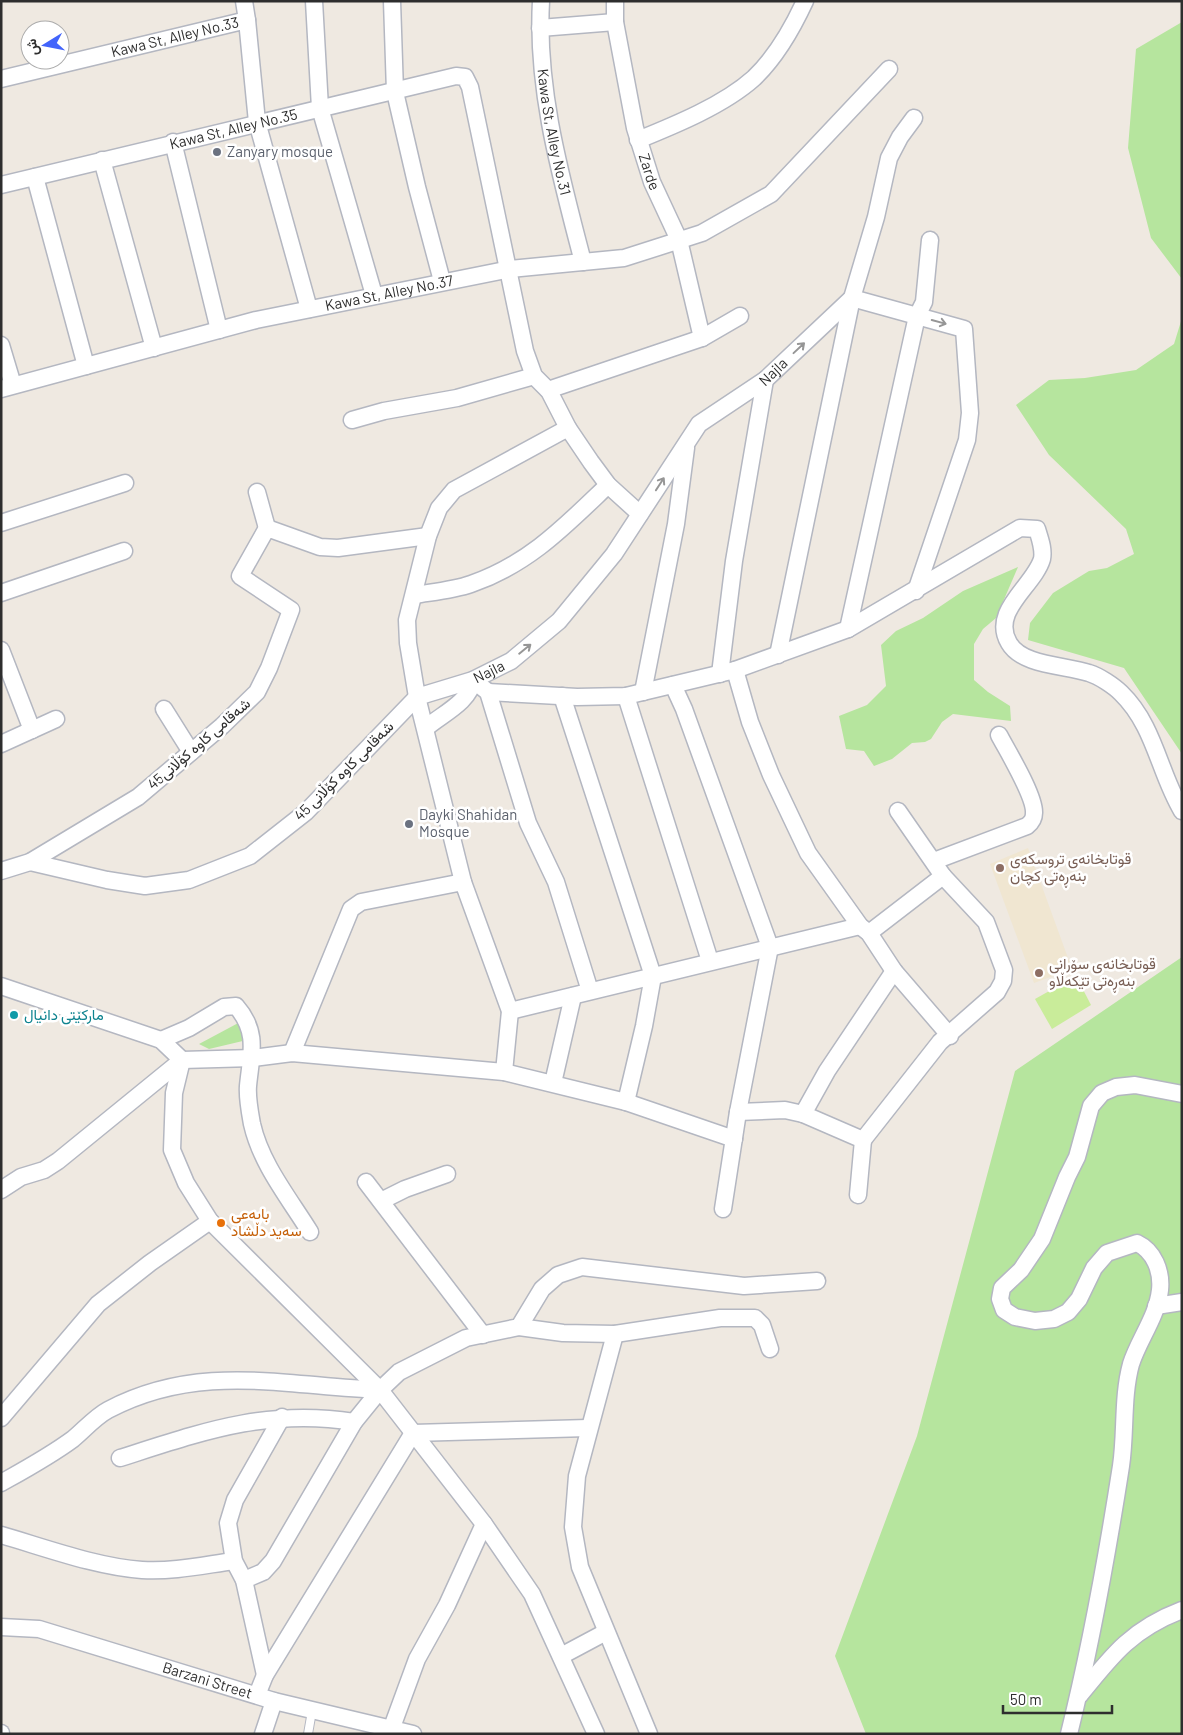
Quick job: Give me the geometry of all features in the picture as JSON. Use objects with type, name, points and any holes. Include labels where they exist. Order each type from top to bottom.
[{"type":"street","points":[[244,1],[247,20]]},
{"type":"street","points":[[314,1],[320,108],[374,295]]},
{"type":"street","points":[[392,1],[395,92],[417,187],[442,281]]},
{"type":"street","name":"Kawa St, Alley No.31","points":[[541,1],[542,74],[558,166],[583,262]]},
{"type":"street","name":"Zarde","points":[[615,1],[614,22],[638,140],[652,182],[679,240],[702,338]]},
{"type":"street","points":[[638,140],[682,123],[754,78],[796,20],[805,1]]},
{"type":"street","name":"Kawa St, Alley No.33","points":[[1,79],[247,20],[257,122],[309,309]]},
{"type":"street","points":[[540,28],[614,22]]},
{"type":"street","name":"Kawa St, Alley No.37","points":[[7,387],[219,330],[309,309],[442,281],[510,269],[624,258],[702,233],[771,194],[889,69]]},
{"type":"street","name":"Kawa St, Alley No.35","points":[[1,185],[257,122],[395,92],[456,76],[465,77],[470,86],[510,269]]},
{"type":"street","points":[[778,655],[852,298],[876,217],[889,158],[914,118]]},
{"type":"street","points":[[173,142],[219,330]]},
{"type":"street","points":[[102,160],[154,348]]},
{"type":"street","points":[[35,177],[86,366]]},
{"type":"street","points":[[848,629],[917,316],[924,302],[930,240]]},
{"type":"street","points":[[510,269],[525,351],[534,376],[548,390],[568,428],[608,486],[640,514]]},
{"type":"street","points":[[852,298],[964,329],[970,413],[967,440],[916,591]]},
{"type":"street","name":"Najla","points":[[417,697],[473,680],[510,661],[559,622],[614,554],[699,424],[765,380],[852,298]]},
{"type":"street","points":[[548,390],[702,338],[740,316]]},
{"type":"street","points":[[1,345],[7,387]]},
{"type":"street","points":[[352,420],[384,411],[457,398],[534,376]]},
{"type":"street","points":[[765,380],[734,561],[727,672],[750,722],[771,775],[808,853],[894,971],[950,1036]]},
{"type":"street","points":[[504,1072],[510,1011],[463,882],[417,697],[408,643],[407,620],[428,536],[439,508],[454,490],[568,428]]},
{"type":"street","points":[[642,692],[676,524],[687,442]]},
{"type":"street","points":[[1,523],[125,483]]},
{"type":"street","points":[[414,595],[470,585],[504,571],[546,544],[608,486]]},
{"type":"street","points":[[257,492],[266,528],[320,547],[338,548],[428,536]]},
{"type":"street","name":"شەقامی کاوە کۆڵانی45","points":[[1,871],[30,862],[138,797],[192,752],[257,692],[296,607],[240,576],[266,528]]},
{"type":"street","points":[[488,692],[562,696],[626,696],[727,672],[848,629],[916,591],[1020,528],[1038,529],[1042,545],[1042,557],[1038,569],[1006,612],[1005,630],[1009,643],[1019,653],[1040,663],[1091,673],[1121,693],[1145,724],[1182,811]]},
{"type":"street","points":[[1,593],[124,551]]},
{"type":"street","points":[[1,650],[32,730]]},
{"type":"street","points":[[473,680],[488,692],[528,823],[556,882],[590,991]]},
{"type":"street","points":[[426,728],[457,705],[472,690],[473,680]]},
{"type":"street","points":[[673,685],[684,709],[770,947],[738,1112],[723,1209]]},
{"type":"street","points":[[562,696],[653,976],[644,1026],[626,1102]]},
{"type":"street","points":[[626,696],[710,961]]},
{"type":"street","name":"شەقامی کاوە کۆڵانی 45","points":[[30,862],[107,880],[145,886],[189,880],[250,856],[306,812],[417,697]]},
{"type":"street","points":[[164,709],[192,752]]},
{"type":"street","points":[[1,744],[56,719]]},
{"type":"street","points":[[934,861],[1027,826],[1032,821],[1034,813],[1031,798],[999,735]]},
{"type":"street","points":[[858,1194],[863,1140],[940,1042],[950,1036],[997,992],[1003,981],[1004,970],[986,922],[942,876],[934,861],[898,811]]},
{"type":"street","points":[[510,1011],[770,947],[865,929],[942,876]]},
{"type":"street","points":[[292,1053],[351,909],[361,902],[463,882]]},
{"type":"street","points":[[803,1114],[827,1070],[894,971]]},
{"type":"street","points":[[1,986],[161,1040],[182,1060]]},
{"type":"street","points":[[553,1083],[573,996]]},
{"type":"street","points":[[161,1040],[189,1028],[224,1008],[236,1006],[252,1037],[253,1058],[248,1088],[252,1125],[261,1152],[310,1232]]},
{"type":"street","points":[[1,1190],[21,1178],[44,1170],[58,1161],[182,1060],[253,1058],[292,1053],[504,1072],[626,1102],[734,1139]]},
{"type":"street","points":[[182,1060],[174,1093],[172,1150],[186,1183],[210,1221],[380,1390],[484,1524],[532,1594],[596,1734]]},
{"type":"street","points":[[1069,1734],[1109,1545],[1122,1460],[1131,1365],[1156,1306],[1160,1289],[1158,1267],[1149,1248],[1137,1243],[1107,1252],[1094,1268],[1079,1299],[1068,1312],[1054,1319],[1035,1321],[1015,1317],[1004,1310],[1000,1299],[1002,1288],[1021,1270],[1042,1239],[1077,1157],[1091,1106],[1102,1093],[1116,1087],[1136,1085],[1182,1094]]},
{"type":"street","points":[[738,1112],[785,1110],[803,1114],[863,1140]]},
{"type":"street","points":[[381,1201],[405,1189],[447,1174]]},
{"type":"street","points":[[366,1182],[483,1335]]},
{"type":"street","points":[[1,1418],[98,1304],[150,1263],[210,1221]]},
{"type":"street","points":[[519,1327],[542,1289],[558,1274],[582,1268],[744,1286],[817,1282]]},
{"type":"street","points":[[1156,1306],[1182,1302]]},
{"type":"street","points":[[244,1580],[263,1572],[273,1561],[354,1422],[380,1390],[399,1372],[466,1338],[519,1327],[563,1333],[615,1334],[720,1318],[755,1318],[762,1325],[770,1349]]},
{"type":"street","points":[[615,1334],[588,1428],[577,1476],[573,1527],[580,1567],[649,1734]]},
{"type":"street","points":[[1,1483],[51,1454],[107,1411],[168,1388],[235,1379],[275,1380],[322,1388],[380,1390]]},
{"type":"street","points":[[120,1458],[200,1432],[249,1421],[282,1417],[324,1417],[354,1422]]},
{"type":"street","points":[[265,1675],[244,1580],[234,1561],[228,1523],[236,1500],[282,1417]]},
{"type":"street","points":[[413,1433],[588,1428]]},
{"type":"street","points":[[257,1695],[265,1675],[413,1433]]},
{"type":"street","points":[[392,1730],[418,1659],[447,1605],[484,1524]]},
{"type":"street","points":[[1,1535],[112,1566],[142,1570],[163,1570],[234,1561]]},
{"type":"street","points":[[1078,1697],[1115,1652],[1139,1630],[1160,1618],[1182,1610]]},
{"type":"street","name":"Barzani Street","points":[[1,1627],[14,1626],[48,1632],[274,1701],[413,1734]]},
{"type":"street","points":[[561,1656],[606,1632]]},
{"type":"street","points":[[263,1734],[274,1701]]},
{"type":"lane","points":[[308,1734],[312,1711]]},
{"type":"shaded area","points":[[1028,848],[1072,969],[1034,983],[990,864]]},
{"type":"green space","points":[[1182,22],[1182,279],[1151,238],[1128,148],[1136,49]]},
{"type":"green space","points":[[1182,318],[1182,754],[1124,668],[1028,640],[1030,623],[1053,593],[1089,571],[1107,568],[1134,554],[1126,529],[1049,455],[1016,405],[1049,380],[1085,378],[1136,370],[1174,344]]},
{"type":"green space","points":[[1018,567],[996,618],[983,629],[974,644],[974,680],[988,692],[1010,706],[1011,721],[953,714],[942,722],[931,739],[925,742],[912,743],[892,759],[874,766],[864,751],[846,749],[839,716],[867,705],[886,686],[881,645],[896,631],[923,618],[963,591]]},
{"type":"green space","points":[[1182,957],[1182,1734],[866,1734],[835,1656],[917,1436],[1015,1071]]},
{"type":"green space","points":[[1076,976],[1091,1005],[1052,1029],[1035,999]]},
{"type":"green space","points":[[242,1021],[247,1040],[209,1049],[199,1044]]},
{"type":"place","name":"Zanyary mosque","points":[[217,152]]},
{"type":"place","name":"Dayki Shahidan Mosque","points":[[409,824]]},
{"type":"place","name":"قوتابخانەی تروسکەی بنەڕەتی کچان","points":[[1000,868]]},
{"type":"place","name":"قوتابخانەی سۆرانی بنەڕەتی تێکەڵاو","points":[[1039,973]]},
{"type":"place","name":"مارکێتی دانیال","points":[[14,1015]]},
{"type":"place","name":"بایەعی سەید دڵشاد","points":[[221,1223]]}]
